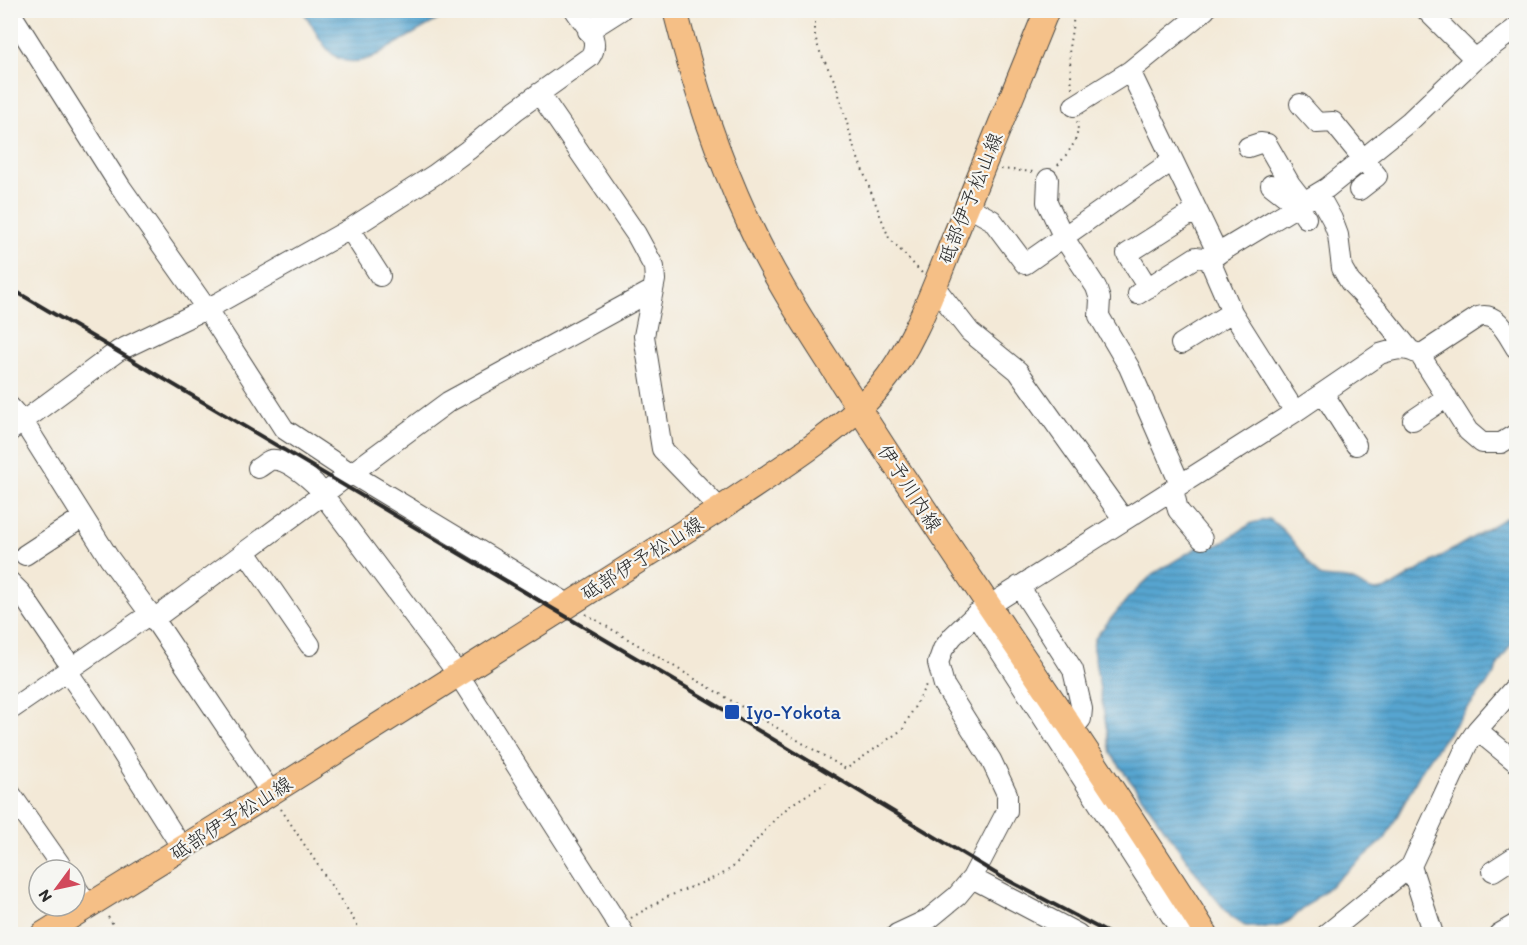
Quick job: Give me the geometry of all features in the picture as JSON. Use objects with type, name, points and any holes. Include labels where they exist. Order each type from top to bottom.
[{"type":"main road","name":"伊予川内線","points":[[675,10],[706,119],[747,220],[786,293],[982,610],[1072,730],[1206,934]]},
{"type":"main road","name":"砥部伊予松山線","points":[[43,934],[271,793],[720,508],[779,469],[859,410],[891,373],[905,351],[984,166],[1047,10]]},
{"type":"street","points":[[17,427],[118,351],[206,308],[350,229],[434,175],[539,93],[590,57],[595,50],[595,41],[575,10]]},
{"type":"street","points":[[588,31],[621,10]]},
{"type":"street","points":[[1074,106],[1113,80],[1130,72],[1205,10]]},
{"type":"street","points":[[1426,10],[1475,59]]},
{"type":"street","points":[[10,12],[120,186],[206,308],[284,429],[352,474],[568,604]]},
{"type":"street","points":[[1196,210],[1127,254],[1143,291],[1196,257],[1214,257],[1306,205],[1410,121],[1475,59],[1516,28]]},
{"type":"street","points":[[1130,72],[1196,210],[1232,312],[1295,412]]},
{"type":"street","points":[[539,93],[648,253],[654,267],[653,290],[645,336],[662,449],[720,508]]},
{"type":"street","points":[[1300,104],[1317,123],[1333,122],[1377,176],[1359,190]]},
{"type":"street","points":[[1248,147],[1260,143],[1267,144],[1290,184],[1306,205]]},
{"type":"street","points":[[967,206],[992,220],[1025,264],[1172,161]]},
{"type":"street","points":[[1048,179],[1047,202],[1064,238],[1096,287],[1100,299],[1099,316],[1129,367],[1177,487],[1178,510],[1202,539]]},
{"type":"street","points":[[1271,185],[1332,219],[1338,235],[1342,268],[1350,282],[1414,352],[1447,397],[1468,431],[1482,443],[1501,443],[1516,434]]},
{"type":"street","points":[[350,229],[380,276]]},
{"type":"street","points":[[934,286],[970,332],[1018,370],[1124,520]]},
{"type":"street","points":[[10,710],[246,552],[448,402],[653,290]]},
{"type":"street","points":[[1180,344],[1232,312]]},
{"type":"street","points":[[897,934],[944,909],[957,896],[972,878],[1007,811],[1007,794],[991,760],[944,685],[938,663],[943,649],[952,636],[982,610],[1019,585],[1295,412],[1380,354],[1401,348],[1414,352],[1478,317],[1486,315],[1494,318],[1516,348]]},
{"type":"street","points":[[1323,393],[1356,446]]},
{"type":"street","points":[[1413,420],[1447,397]]},
{"type":"street","points":[[10,407],[17,427],[152,616],[271,793]]},
{"type":"street","points":[[258,468],[270,460],[281,462],[306,476],[315,484],[458,674],[622,930]]},
{"type":"street","points":[[25,555],[83,517]]},
{"type":"street","points":[[246,552],[310,645]]},
{"type":"street","points":[[10,582],[21,593],[182,848]]},
{"type":"street","points":[[1019,585],[1072,670],[1082,709],[1081,719],[1072,730]]},
{"type":"street","points":[[982,610],[1183,934]]},
{"type":"street","points":[[1327,934],[1411,866],[1457,765],[1477,730],[1516,684]]},
{"type":"street","points":[[1477,730],[1516,762]]},
{"type":"street","points":[[10,793],[56,858]]},
{"type":"street","points":[[1411,866],[1433,934]]},
{"type":"street","points":[[972,878],[1078,934]]},
{"type":"street","points":[[87,897],[93,903]]},
{"type":"street","points":[[1499,934],[1516,924]]},
{"type":"path","points":[[815,10],[815,36],[819,50],[836,84],[854,148],[889,238],[934,286]]},
{"type":"path","points":[[984,166],[1038,173],[1048,179],[1076,140],[1079,129],[1074,106],[1069,48],[1075,10]]},
{"type":"path","points":[[568,604],[846,769],[903,729],[938,663]]},
{"type":"path","points":[[622,930],[667,897],[721,875],[738,862],[776,818],[792,804],[826,783]]},
{"type":"path","points":[[271,793],[363,934]]},
{"type":"path","points":[[93,903],[120,934]]},
{"type":"water","points":[[303,11],[453,11],[373,57],[359,61],[347,61],[330,52]]},
{"type":"water","points":[[1505,518],[1516,518],[1516,637],[1497,666],[1495,674],[1423,768],[1385,839],[1289,921],[1276,927],[1258,928],[1245,926],[1231,917],[1207,888],[1111,754],[1093,649],[1094,640],[1128,598],[1153,574],[1201,545],[1211,547],[1220,544],[1252,523],[1269,519],[1277,525],[1319,576],[1348,579],[1376,591],[1389,588]]},
{"type":"railway","points":[[10,288],[731,714],[1000,876],[1110,934]]},
{"type":"place","name":"Iyo-Yokota","points":[[732,712]]}]
